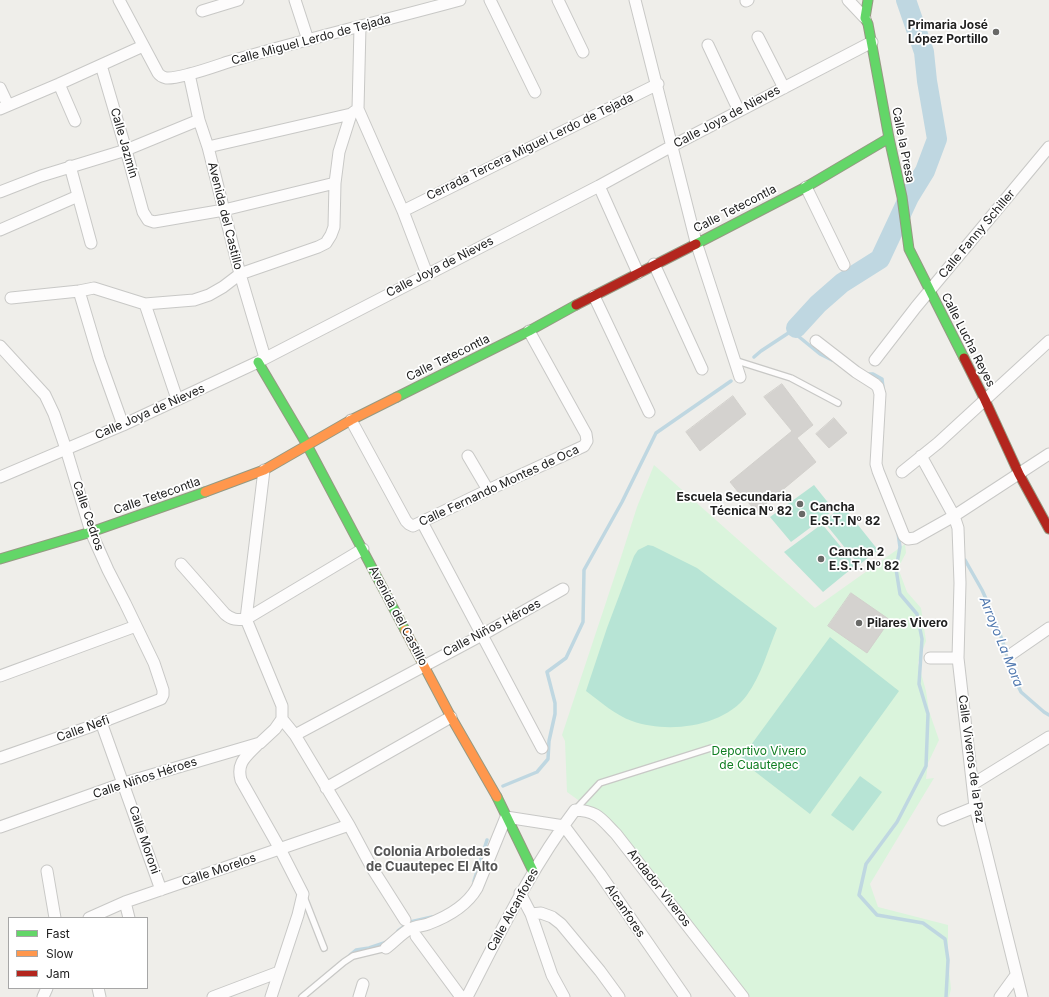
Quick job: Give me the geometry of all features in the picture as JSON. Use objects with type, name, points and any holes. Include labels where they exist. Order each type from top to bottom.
[{"type":"street","points":[[0,88],[4,107],[143,46],[119,0]]},
{"type":"street","points":[[202,11],[238,0]]},
{"type":"street","points":[[295,0],[308,40]]},
{"type":"street","name":"Calle Miguel Lerdo de Tejada","points":[[143,46],[161,76],[172,77],[190,74],[296,42],[360,27],[460,0]]},
{"type":"street","points":[[490,0],[536,92]]},
{"type":"street","points":[[558,0],[583,52]]},
{"type":"street","points":[[635,0],[658,84],[696,242],[740,377]]},
{"type":"street","points":[[848,0],[867,8]]},
{"type":"street","name":"Calle la Presa","points":[[867,8],[868,24],[889,138],[902,197],[909,249],[930,290]]},
{"type":"street","points":[[11,298],[94,288],[145,304],[194,300],[223,287],[240,274],[326,243],[334,227],[335,183],[340,152],[354,112],[360,27]]},
{"type":"street","points":[[758,37],[784,88]]},
{"type":"street","name":"Calle Joya de Nieves","points":[[0,477],[123,425],[262,360],[600,186],[672,146],[872,42]]},
{"type":"street","points":[[708,45],[739,111]]},
{"type":"street","name":"Calle Jazmín","points":[[101,65],[143,212],[148,220],[154,222],[224,210]]},
{"type":"street","name":"Avenida del Castillo","points":[[190,74],[199,120],[208,147],[262,360],[451,717],[495,792],[533,871]]},
{"type":"street","points":[[59,84],[75,121]]},
{"type":"street","name":"Cerrada Tercera Miguel Lerdo de Tejada","points":[[403,211],[658,84]]},
{"type":"street","points":[[208,147],[354,112]]},
{"type":"street","points":[[354,112],[403,211],[427,274]]},
{"type":"street","points":[[0,192],[70,166],[126,150],[199,120]]},
{"type":"street","name":"Calle Tetecontla","points":[[0,559],[91,532],[204,493],[264,470],[351,420],[529,331],[696,242],[806,187],[889,138]]},
{"type":"street","name":"Calle Fanny Schiller","points":[[875,360],[930,290],[1049,147]]},
{"type":"street","points":[[70,166],[91,243]]},
{"type":"street","points":[[224,210],[335,183]]},
{"type":"street","points":[[600,186],[638,273]]},
{"type":"street","points":[[806,187],[844,265]]},
{"type":"street","points":[[0,230],[78,196]]},
{"type":"street","points":[[654,264],[702,369]]},
{"type":"street","name":"Calle Lucha Reyes","points":[[930,290],[1020,474],[1049,529]]},
{"type":"street","points":[[79,291],[99,358],[123,425]]},
{"type":"street","points":[[594,296],[650,412]]},
{"type":"street","points":[[145,304],[178,399]]},
{"type":"street","name":"Calle Fernando Montes de Oca","points":[[351,420],[406,521],[413,526],[584,446],[587,442],[586,434],[529,331]]},
{"type":"street","points":[[816,341],[878,387],[880,394],[876,464],[904,536],[908,539],[915,538],[954,516],[1049,454]]},
{"type":"street","points":[[902,472],[1049,342]]},
{"type":"street","name":"Calle Cedros","points":[[0,346],[45,395],[54,414],[91,532],[154,663],[163,690],[163,695]]},
{"type":"street","points":[[468,456],[488,490]]},
{"type":"street","name":"Calle Viveros de la Paz","points":[[921,456],[954,516],[958,528],[960,583],[958,658],[975,807],[1022,997]]},
{"type":"street","points":[[264,470],[246,619],[282,706],[282,719],[295,735],[349,825],[372,868],[405,920]]},
{"type":"street","points":[[422,522],[542,748]]},
{"type":"street","points":[[181,564],[230,618],[236,620],[246,619],[363,549]]},
{"type":"street","name":"Calle Niños Héroes","points":[[295,735],[482,635],[563,589]]},
{"type":"street","points":[[0,676],[136,626]]},
{"type":"street","points":[[1013,653],[1049,628]]},
{"type":"street","points":[[930,658],[958,658]]},
{"type":"street","name":"Calle Nefi","points":[[0,758],[161,699],[163,695]]},
{"type":"street","points":[[326,788],[451,717]]},
{"type":"street","name":"Calle Niños Héroes","points":[[0,827],[124,783],[260,743],[275,729],[282,719]]},
{"type":"street","name":"Calle Moroni","points":[[101,722],[161,890]]},
{"type":"street","points":[[973,784],[1049,737]]},
{"type":"street","points":[[260,743],[240,763],[238,772],[240,780],[280,849],[303,894],[298,915],[270,997]]},
{"type":"street","points":[[943,820],[975,807]]},
{"type":"street","points":[[386,948],[408,929],[446,917],[459,908],[474,894],[506,817],[564,826],[575,810]]},
{"type":"street","name":"Andador Viveros","points":[[575,810],[593,813],[616,834],[744,997]]},
{"type":"street","name":"Calle Morelos","points":[[91,917],[125,902],[349,825]]},
{"type":"street","name":"Calle Alcanfores","points":[[467,997],[520,893],[533,871],[564,826]]},
{"type":"street","name":"Alcanfores","points":[[564,826],[600,874],[685,997]]},
{"type":"street","points":[[47,871],[55,917]]},
{"type":"street","points":[[520,893],[531,914],[552,975],[564,997]]},
{"type":"street","points":[[125,902],[130,917]]},
{"type":"street","points":[[531,914],[541,913],[552,917],[561,924],[600,971],[618,997]]},
{"type":"street","points":[[416,936],[461,997]]},
{"type":"street","points":[[213,997],[279,972]]},
{"type":"street","points":[[1000,997],[1016,975]]},
{"type":"street","points":[[359,997],[363,984]]},
{"type":"lane","points":[[734,360],[791,378],[838,403]]},
{"type":"lane","points":[[575,810],[600,782],[711,748]]},
{"type":"lane","points":[[303,894],[324,948]]},
{"type":"lane","points":[[302,997],[353,956],[386,948]]},
{"type":"green space","name":"Deportivo Vivero de Cuautepec","points":[[654,465],[815,608],[905,544],[906,553],[898,568],[907,592],[921,608],[926,641],[918,663],[926,691],[929,711],[939,740],[928,763],[926,779],[934,778],[870,884],[878,907],[948,925],[948,960],[951,989],[949,997],[750,997],[599,815],[567,792],[565,741],[562,735],[637,507]]},
{"type":"green space","name":"Cancha E.S.T. Nº 82","points":[[814,485],[834,510],[791,542],[770,517]]},
{"type":"green space","name":"Cancha E.S.T. Nº 82","points":[[842,505],[878,550],[859,565],[824,522]]},
{"type":"green space","name":"Cancha 2 E.S.T. Nº 82","points":[[822,524],[856,565],[823,592],[784,552]]},
{"type":"green space","points":[[648,545],[653,546],[697,568],[777,628],[760,671],[747,695],[737,706],[710,721],[678,727],[646,725],[632,721],[620,715],[608,708],[586,691],[607,628],[634,556],[638,550]]},
{"type":"green space","points":[[830,637],[899,691],[810,814],[740,760]]},
{"type":"green space","points":[[860,776],[882,792],[853,831],[831,815]]},
{"type":"building","points":[[782,384],[813,425],[797,438],[816,462],[756,512],[730,482],[792,431],[764,397]]},
{"type":"building","points":[[733,396],[746,414],[700,451],[686,432]]},
{"type":"building","points":[[834,418],[847,433],[829,448],[816,434]]},
{"type":"building","name":"Pilares Vivero","points":[[851,593],[890,620],[867,653],[828,626]]},
{"type":"waterway","points":[[796,328],[818,304],[842,283],[880,259],[909,197],[925,171],[937,139],[927,81],[924,52],[906,0]]},
{"type":"waterway","points":[[754,357],[796,328],[798,336],[820,354],[832,360]]},
{"type":"waterway","points":[[866,374],[873,374],[882,379],[883,388]]},
{"type":"waterway","points":[[503,786],[537,772],[548,759],[549,741],[555,714],[555,703],[547,672],[566,658],[583,622],[584,570],[622,502],[656,433],[731,381]]},
{"type":"waterway","points":[[898,533],[900,547],[896,569],[900,594],[917,614],[922,639],[919,684],[928,714],[926,766],[897,822],[866,864],[859,895],[877,915],[923,923],[945,939],[948,960],[946,997]]},
{"type":"waterway","name":"Arroyo La Mora","points":[[965,560],[982,590],[992,612],[1005,648],[1010,669],[1021,692],[1049,715]]},
{"type":"waterway","points":[[474,881],[487,840]]},
{"type":"waterway","points":[[398,931],[410,922],[432,917]]},
{"type":"waterway","points":[[350,955],[356,950],[369,948],[387,942]]},
{"type":"traffic: fast","points":[[868,0],[865,18],[868,24],[889,138],[902,197],[909,249],[964,358]]},
{"type":"traffic: fast","points":[[696,244],[806,187],[889,138]]},
{"type":"traffic: fast","points":[[397,397],[529,331],[576,305]]},
{"type":"traffic: fast","points":[[258,362],[307,445],[405,630]]},
{"type":"traffic: fast","points":[[0,559],[91,532],[205,492]]},
{"type":"traffic: fast","points":[[497,797],[533,871]]},
{"type":"traffic: slow","points":[[205,492],[264,470],[351,420],[397,397]]},
{"type":"traffic: slow","points":[[405,630],[451,717],[497,797]]},
{"type":"traffic: jam","points":[[576,305],[696,244]]},
{"type":"traffic: jam","points":[[964,358],[1019,474],[1049,529]]},
{"type":"place","name":"Primaria José López Portillo","points":[[996,32]]},
{"type":"place","name":"Escuela Secundaria Técnica Nº 82","points":[[800,504]]},
{"type":"place","name":"Cancha E.S.T. Nº 82","points":[[802,514]]},
{"type":"place","name":"Cancha 2 E.S.T. Nº 82","points":[[821,559]]},
{"type":"place","name":"Pilares Vivero","points":[[859,623]]},
{"type":"district","name":"Colonia Arboledas de Cuautepec El Alto","points":[[432,860]]}]
